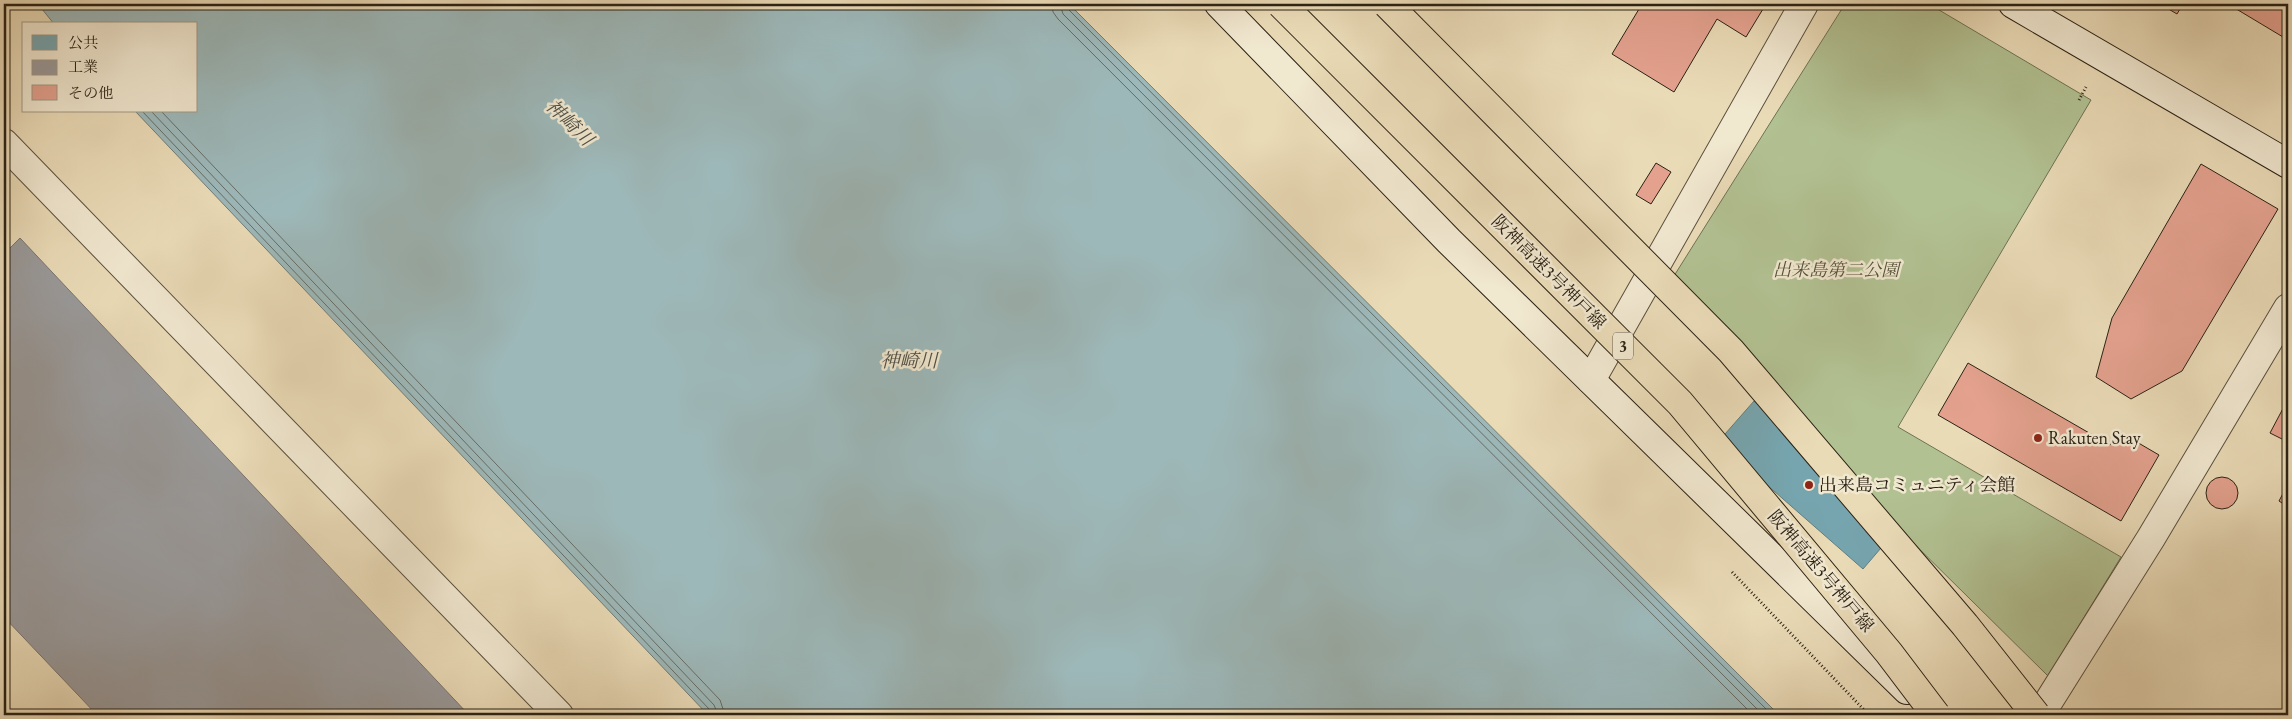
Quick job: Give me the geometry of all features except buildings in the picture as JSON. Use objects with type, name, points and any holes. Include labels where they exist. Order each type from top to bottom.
[{"type":"highway","name":"阪神高速3号神戸線","points":[[1281,4],[1680,403],[1883,645],[1934,715]]},
{"type":"highway","points":[[1387,4],[1731,351],[1965,625],[2036,715]]},
{"type":"street","points":[[1219,4],[1449,241],[1934,715]]},
{"type":"street","points":[[1591,380],[1804,4]]},
{"type":"street","points":[[2020,5],[2288,164]]},
{"type":"street","points":[[4,143],[559,715]]},
{"type":"street","points":[[2040,715],[2151,538],[2288,308]]},
{"type":"green space","name":"出来島第二公園","points":[[1845,4],[1929,4],[2091,100],[1898,427],[2121,557],[2048,676],[1662,295]]},
{"type":"water","name":"神崎川","points":[[38,4],[1069,4],[1779,715],[708,715],[136,112],[198,112],[198,22],[52,22]]},
{"type":"place","name":"Rakuten Stay","points":[[2038,438]]},
{"type":"place","name":"出来島コミュニティ会館","points":[[1809,485]]}]
